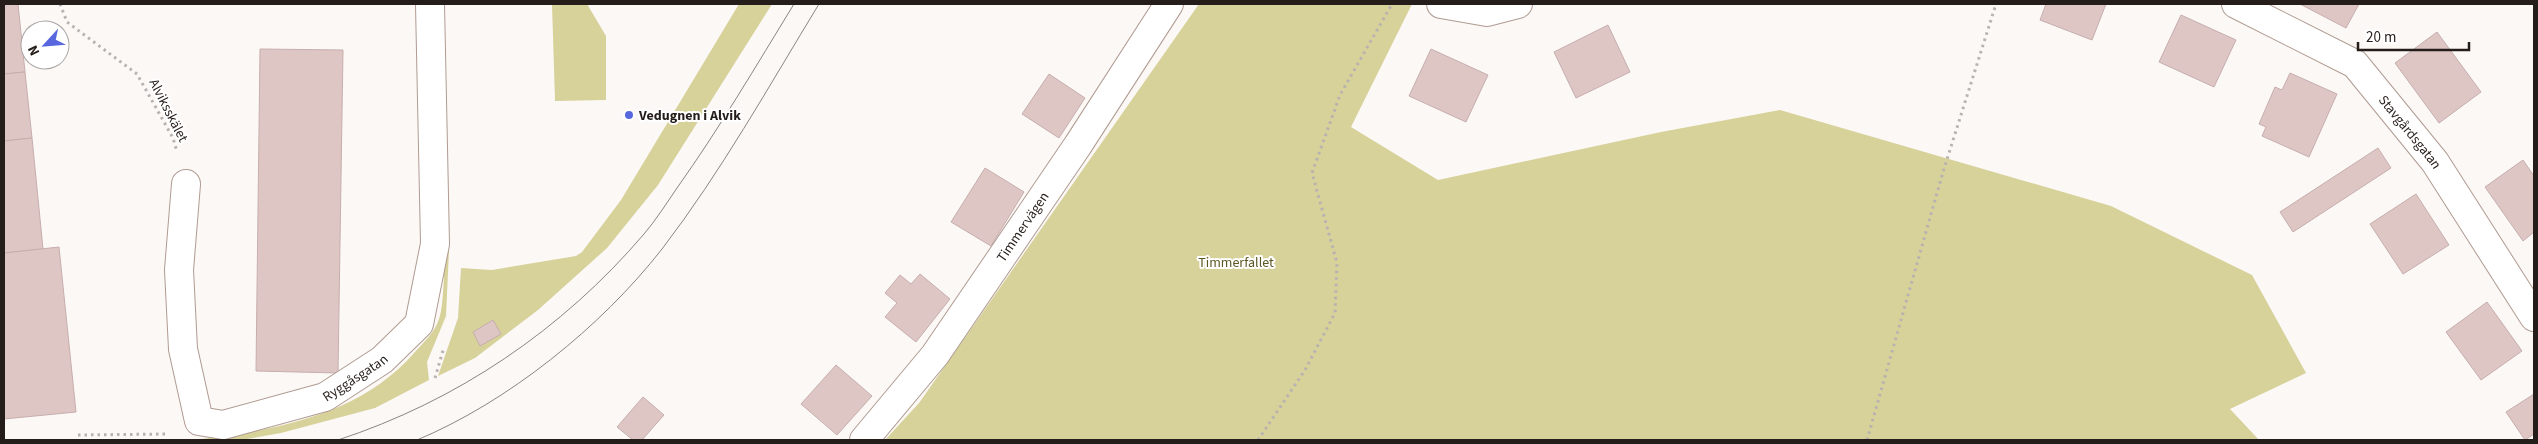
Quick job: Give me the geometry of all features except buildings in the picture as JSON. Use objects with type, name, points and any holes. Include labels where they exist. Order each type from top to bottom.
[{"type":"street","name":"Ryggåsgatan","points":[[199,421],[223,425],[325,397],[382,360],[419,324],[436,244],[430,4]]},
{"type":"street","name":"Timmervägen","points":[[864,440],[934,355],[1078,144],[1169,4]]},
{"type":"street","points":[[1441,4],[1487,12],[1518,4]]},
{"type":"street","name":"Stavgårdsgatan","points":[[2236,4],[2355,64],[2435,162],[2534,317]]},
{"type":"street","points":[[186,184],[179,270],[183,349],[199,421]]},
{"type":"path","name":"Alviksskälet","points":[[60,4],[67,22],[137,74],[173,138],[186,184]]},
{"type":"path","points":[[1258,440],[1305,370],[1335,313],[1338,263],[1312,173],[1340,95],[1392,4]]},
{"type":"path","points":[[1867,440],[1943,172],[1996,4]]},
{"type":"path","points":[[78,435],[164,435],[199,421]]},
{"type":"green space","points":[[552,4],[587,4],[606,36],[606,100],[555,101]]},
{"type":"green space","points":[[739,4],[772,4],[658,185],[607,248],[538,310],[475,358],[438,376],[458,318],[461,268],[492,270],[576,256],[582,252],[621,200]]},
{"type":"green space","name":"Timmerfallet","points":[[1199,4],[1412,4],[1351,127],[1438,180],[1661,132],[1780,110],[2111,206],[2252,275],[2306,373],[2230,409],[2259,440],[885,440],[919,403]]},
{"type":"green space","points":[[445,251],[449,251],[446,316],[427,362],[429,380],[375,408],[281,433],[241,440],[194,440],[254,431],[313,417],[341,406],[367,392],[392,375],[425,341],[437,324],[442,305]]},
{"type":"tram line","points":[[338,440],[382,424],[424,405],[465,383],[543,331],[612,269],[657,218],[693,166],[794,4]]},
{"type":"tram line","points":[[417,440],[485,405],[551,360],[582,334],[638,278],[684,220],[704,190],[819,4]]},
{"type":"place","name":"Vedugnen i Alvik","points":[[629,115]]}]
